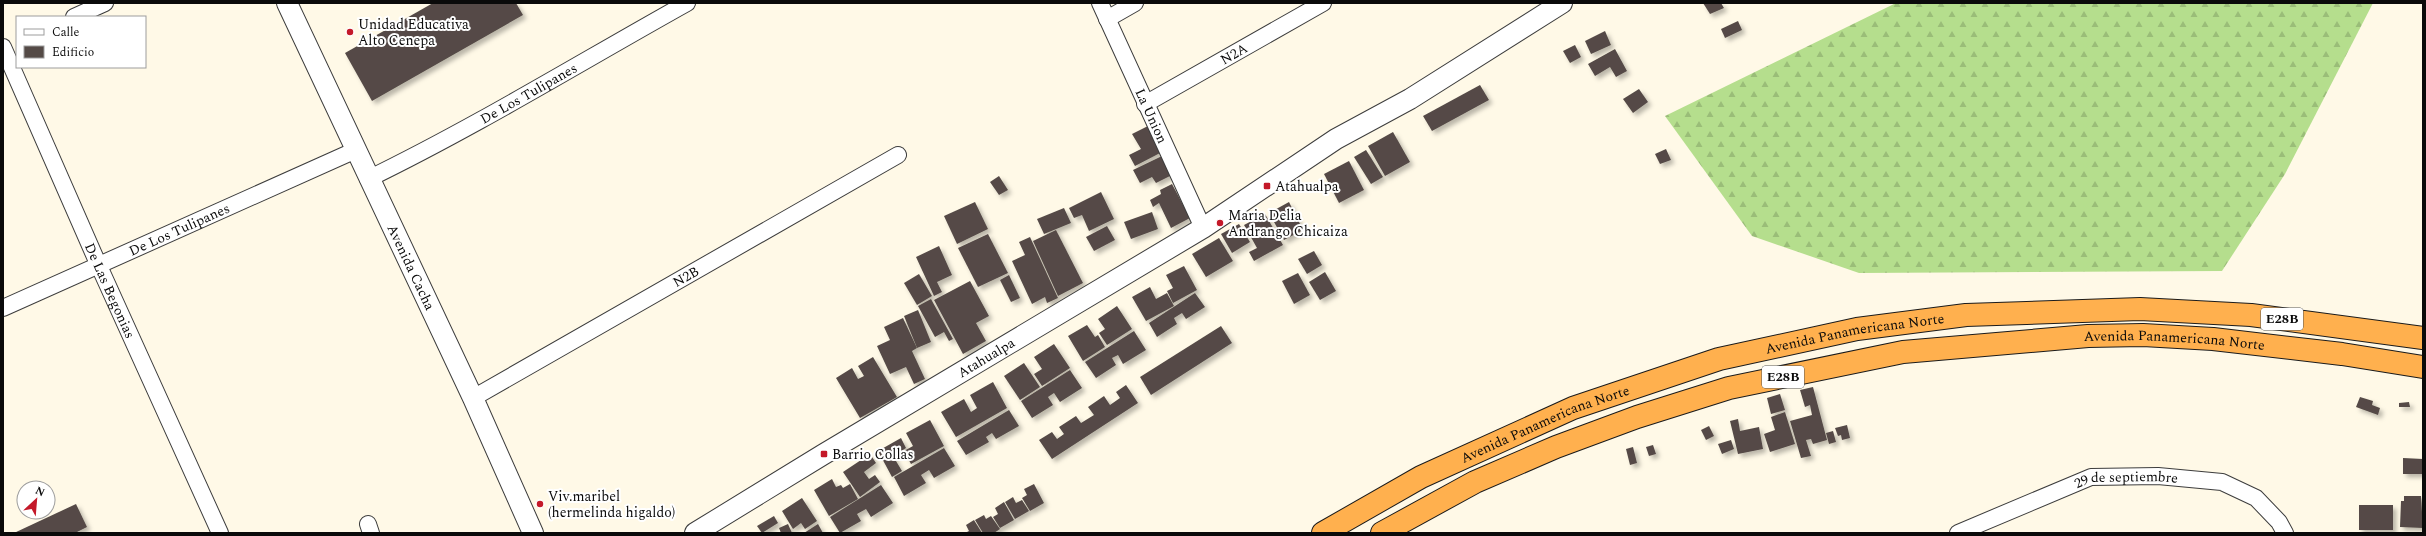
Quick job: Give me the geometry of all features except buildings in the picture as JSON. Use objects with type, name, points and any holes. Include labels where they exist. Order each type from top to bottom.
[{"type":"highway","name":"Avenida Panamericana Norte","points":[[1324,533],[1420,477],[1573,408],[1719,359],[1857,328],[1966,315],[2140,309],[2251,315],[2423,338]]},
{"type":"highway","name":"Avenida Panamericana Norte","points":[[1382,533],[1475,482],[1556,447],[1637,417],[1729,388],[1903,352],[2088,336],[2143,336],[2228,341],[2342,354],[2423,367]]},
{"type":"street","points":[[76,16],[105,3]]},
{"type":"street","name":"Avenida Cacha","points":[[287,3],[368,178],[473,398],[533,533]]},
{"type":"street","name":"De Los Tulipanes","points":[[368,178],[412,157],[507,105],[687,3]]},
{"type":"street","name":"La Union","points":[[1100,3],[1203,228]]},
{"type":"street","points":[[1107,19],[1136,3]]},
{"type":"street","name":"N2A","points":[[1145,104],[1323,3]]},
{"type":"street","name":"Atahualpa","points":[[695,533],[1203,228],[1336,139],[1410,99],[1552,6]]},
{"type":"street","name":"De Las Begonias","points":[[7,47],[99,266],[220,533]]},
{"type":"street","name":"De Los Tulipanes","points":[[3,308],[356,150]]},
{"type":"street","name":"N2B","points":[[473,398],[898,155]]},
{"type":"street","name":"29 de septiembre","points":[[1958,533],[2091,478],[2158,476],[2222,482],[2256,498],[2279,522],[2285,533]]},
{"type":"green space","points":[[1896,3],[2373,3],[2285,174],[2222,271],[1859,273],[1752,236],[1665,116]]},
{"type":"place","name":"Unidad Educativa Alto Cenepa","points":[[350,32]]},
{"type":"place","name":"Atahualpa","points":[[1267,186]]},
{"type":"place","name":"Maria Delia Andrango Chicaiza","points":[[1220,223]]},
{"type":"place","name":"Barrio Collas","points":[[824,454]]},
{"type":"place","name":"Viv.maribel (hermelinda higaldo)","points":[[540,504]]}]
